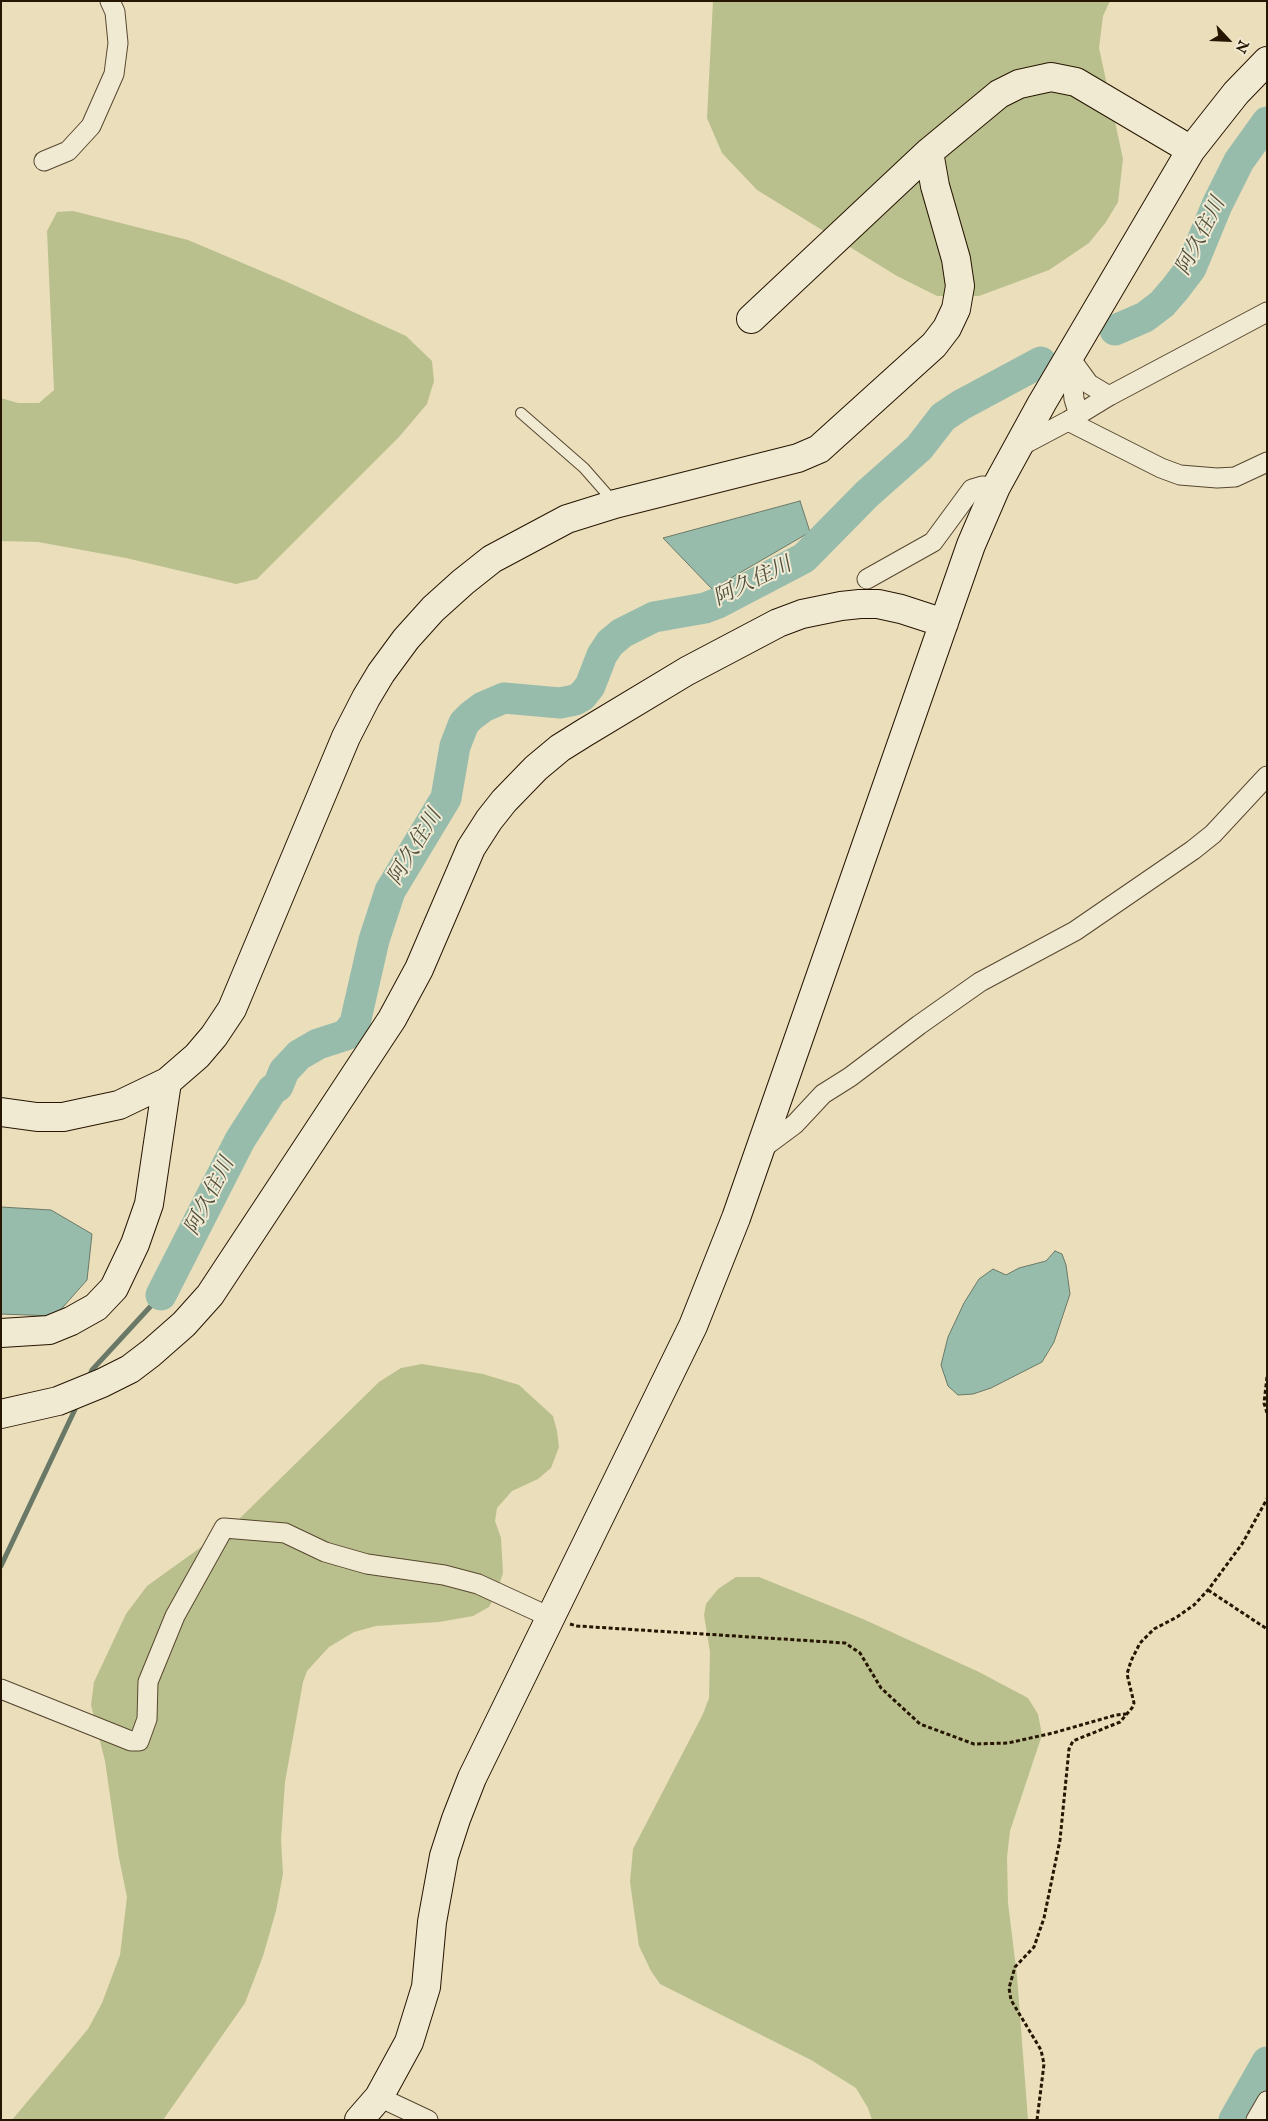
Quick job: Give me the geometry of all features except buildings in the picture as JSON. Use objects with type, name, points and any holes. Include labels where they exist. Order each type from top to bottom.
[{"type":"street","points":[[44,161],[68,151],[91,126],[114,74],[118,43],[115,12],[110,1]]},
{"type":"street","points":[[358,2120],[379,2097],[409,2042],[426,1987],[432,1922],[444,1856],[472,1778],[552,1618],[693,1326],[736,1218],[971,544],[996,488],[1017,448],[1191,150],[1236,93],[1267,61]]},
{"type":"street","points":[[751,318],[928,152],[999,94],[1019,84],[1051,77],[1076,82],[1191,150]]},
{"type":"street","points":[[1,1112],[37,1117],[63,1118],[119,1106],[167,1082],[197,1056],[214,1036],[232,1009],[346,737],[366,698],[381,673],[433,609],[492,559],[567,519],[615,504],[798,458],[819,449],[934,345],[947,328],[956,309],[960,286],[956,259],[935,186],[928,152]]},
{"type":"street","points":[[1017,448],[1074,418],[1109,396],[1267,312]]},
{"type":"street","points":[[1070,357],[1089,384],[1109,396]]},
{"type":"street","points":[[1070,357],[1074,418]]},
{"type":"street","points":[[1074,418],[1161,468],[1180,475],[1217,478],[1235,477],[1267,462]]},
{"type":"street","points":[[867,579],[933,542],[972,489],[982,486],[996,488]]},
{"type":"street","points":[[1,1414],[58,1401],[102,1384],[130,1369],[184,1324],[210,1295],[392,1019],[419,969],[471,848],[504,800],[536,768],[560,748],[679,676],[778,623],[812,612],[841,606],[878,604],[901,609],[944,623]]},
{"type":"street","points":[[760,1150],[795,1124],[822,1094],[850,1077],[972,987],[1075,931],[1192,850],[1213,834],[1267,776]]},
{"type":"street","points":[[1,1333],[49,1330],[71,1321],[96,1307],[114,1288],[135,1244],[149,1204],[167,1082]]},
{"type":"street","points":[[1,1689],[131,1742],[139,1741],[148,1719],[148,1682],[175,1616],[224,1528],[285,1533],[325,1552],[367,1564],[411,1569],[461,1579],[478,1584],[552,1618]]},
{"type":"street","points":[[379,2097],[428,2120]]},
{"type":"street","points":[[1256,2120],[1267,2101]]},
{"type":"lane","points":[[522,413],[584,468],[615,504]]},
{"type":"path","points":[[1267,1377],[1264,1403],[1267,1413]]},
{"type":"path","points":[[1037,2120],[1044,2064],[1041,2050],[1033,2033],[1011,2000],[1009,1988],[1015,1967],[1034,1947],[1044,1918],[1060,1840],[1069,1748],[1073,1741],[1109,1728],[1120,1722],[1127,1714],[1134,1703],[1127,1674],[1140,1643],[1154,1629],[1177,1617],[1194,1604],[1208,1590],[1242,1544],[1267,1499]]},
{"type":"path","points":[[1208,1590],[1267,1629]]},
{"type":"path","points":[[552,1618],[577,1626],[845,1643],[860,1653],[881,1688],[920,1724],[974,1744],[1008,1744],[1116,1714],[1127,1714]]},
{"type":"green space","points":[[713,1],[1110,1],[1103,16],[1099,48],[1123,159],[1118,202],[1106,222],[1089,243],[1049,270],[979,296],[937,296],[897,276],[757,190],[722,153],[707,118]]},
{"type":"green space","points":[[73,211],[188,240],[285,281],[406,336],[432,361],[434,381],[427,404],[399,437],[257,579],[236,584],[126,558],[38,542],[1,541],[1,398],[18,403],[39,403],[54,390],[47,231],[57,212]]},
{"type":"green space","points":[[422,1364],[483,1374],[519,1385],[553,1416],[559,1447],[551,1468],[538,1479],[512,1491],[497,1508],[495,1521],[501,1538],[503,1573],[496,1594],[489,1607],[473,1616],[439,1622],[376,1626],[354,1632],[329,1647],[307,1671],[303,1682],[285,1782],[281,1840],[283,1874],[276,1911],[263,1956],[245,2003],[163,2120],[12,2120],[88,2029],[102,2003],[120,1955],[127,1897],[119,1858],[105,1761],[91,1705],[94,1682],[126,1614],[147,1586],[236,1522],[379,1382],[401,1368]]},
{"type":"green space","points":[[736,1577],[759,1577],[863,1619],[979,1672],[1028,1698],[1038,1714],[1042,1735],[1010,1831],[1007,1857],[1008,1903],[1017,1976],[1028,2120],[872,2120],[868,2108],[856,2088],[811,2060],[660,1984],[651,1971],[639,1946],[630,1882],[633,1849],[703,1714],[709,1698],[710,1652],[704,1615],[706,1604],[718,1589]]},
{"type":"shaded area","points":[[800,501],[810,532],[712,589],[663,538]]},
{"type":"shaded area","points":[[1,1207],[51,1210],[92,1234],[87,1280],[55,1316],[1,1314]]},
{"type":"shaded area","points":[[1055,1251],[1062,1254],[1066,1265],[1070,1294],[1054,1342],[1042,1362],[991,1388],[973,1394],[958,1395],[948,1386],[941,1365],[948,1337],[964,1303],[979,1279],[993,1269],[1006,1275],[1019,1268],[1046,1261]]},
{"type":"waterway","name":"阿久住川","points":[[1115,330],[1145,317],[1162,304],[1191,268],[1217,205],[1239,161],[1267,122]]},
{"type":"waterway","name":"阿久住川","points":[[161,1295],[240,1140],[272,1090],[278,1086],[284,1071],[299,1055],[318,1044],[346,1035],[355,1023],[374,940],[390,891],[446,798],[455,746],[464,723],[483,707],[504,698],[560,703],[575,700],[582,696],[590,686],[602,655],[610,643],[622,633],[654,617],[705,608],[718,603],[804,558],[867,494],[919,448],[943,417],[961,405],[1041,362]]},
{"type":"waterway","name":"阿久住川","points":[[89,1377],[92,1370],[161,1295]]},
{"type":"waterway","name":"阿久住川","points":[[1,1566],[78,1403]]},
{"type":"waterway","points":[[1234,2120],[1267,2062]]}]
